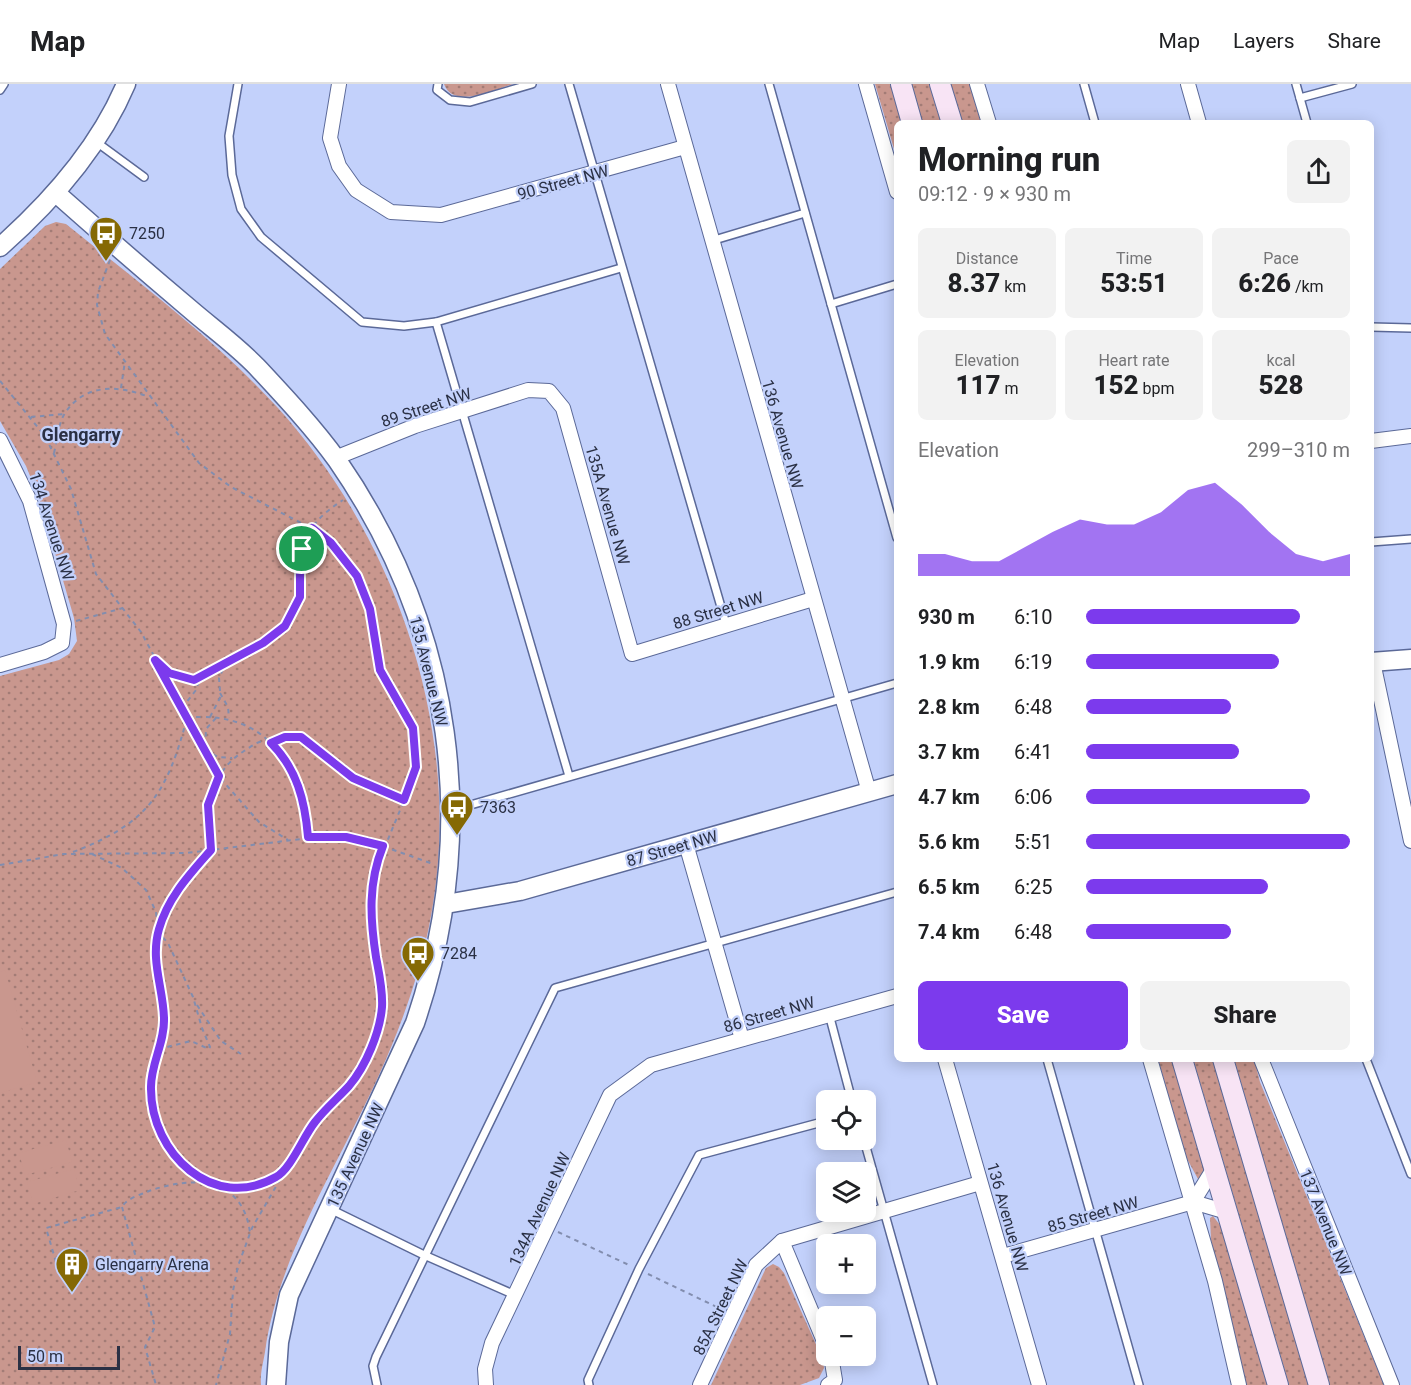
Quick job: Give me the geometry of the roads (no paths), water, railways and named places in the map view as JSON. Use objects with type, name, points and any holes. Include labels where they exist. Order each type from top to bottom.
[{"type":"main road","points":[[901,84],[911,120]]},
{"type":"main road","points":[[940,84],[951,120]]},
{"type":"main road","points":[[1183,1062],[1278,1385]]},
{"type":"main road","points":[[1224,1062],[1319,1385]]},
{"type":"street","points":[[0,247],[56,193],[95,141],[126,84]]},
{"type":"street","name":"90 Street NW","points":[[339,84],[330,138],[339,166],[356,190],[391,212],[441,215],[685,147]]},
{"type":"street","name":"136 Avenue NW","points":[[668,84],[868,792]]},
{"type":"street","points":[[866,84],[894,182]]},
{"type":"street","points":[[977,84],[988,120]]},
{"type":"street","points":[[1188,84],[1198,120]]},
{"type":"street","name":"135 Avenue NW","points":[[56,193],[255,365],[335,458],[384,541],[415,612],[427,650],[444,724],[452,810],[446,904],[429,983],[415,1023],[289,1295],[279,1342],[276,1385]]},
{"type":"street","name":"89 Street NW","points":[[335,458],[415,426],[528,390]]},
{"type":"street","name":"135A Avenue NW","points":[[528,390],[549,391],[563,408],[632,654]]},
{"type":"street","points":[[1374,441],[1411,436]]},
{"type":"street","name":"134 Avenue NW","points":[[0,440],[30,501],[64,624],[62,643],[44,652],[0,665]]},
{"type":"street","name":"88 Street NW","points":[[632,654],[813,599]]},
{"type":"street","points":[[1374,662],[1411,659]]},
{"type":"street","points":[[1374,669],[1405,785],[1411,841]]},
{"type":"street","name":"87 Street NW","points":[[446,904],[520,891],[894,785]]},
{"type":"street","points":[[686,844],[742,1039]]},
{"type":"street","name":"86 Street NW","points":[[651,1065],[894,997]]},
{"type":"street","name":"136 Avenue NW","points":[[946,1062],[1039,1385]]},
{"type":"street","points":[[1151,1062],[1215,1281],[1239,1385]]},
{"type":"street","name":"137 Avenue NW","points":[[1262,1062],[1392,1385]]},
{"type":"street","name":"134A Avenue NW","points":[[486,1385],[485,1369],[492,1343],[610,1095],[651,1065]]},
{"type":"street","points":[[1193,1202],[1214,1168]]},
{"type":"street","name":"85A Street NW","points":[[700,1385],[756,1265],[782,1241],[980,1183]]},
{"type":"street","points":[[1193,1202],[1227,1212]]},
{"type":"street","name":"85 Street NW","points":[[1003,1256],[1193,1202]]},
{"type":"street","points":[[782,1241],[816,1322]]},
{"type":"street","points":[[828,1385],[835,1380],[832,1366]]},
{"type":"lane","points":[[0,90],[4,84]]},
{"type":"lane","points":[[238,84],[229,136],[232,175],[241,209],[261,237],[362,322],[405,326],[436,322],[621,268]]},
{"type":"lane","points":[[438,84],[436,90],[450,100],[470,102],[532,84]]},
{"type":"lane","points":[[569,84],[726,624]]},
{"type":"lane","points":[[769,84],[894,526]]},
{"type":"lane","points":[[1084,84],[1094,120]]},
{"type":"lane","points":[[1296,84],[1306,120]]},
{"type":"lane","points":[[1300,98],[1352,84]]},
{"type":"lane","points":[[95,141],[144,177]]},
{"type":"lane","points":[[711,241],[805,213]]},
{"type":"lane","points":[[831,304],[894,285]]},
{"type":"lane","points":[[436,322],[464,411],[569,776]]},
{"type":"lane","points":[[1374,327],[1411,328]]},
{"type":"lane","points":[[1374,542],[1411,539]]},
{"type":"lane","points":[[452,810],[894,684]]},
{"type":"lane","points":[[377,1385],[373,1366],[376,1357],[555,988],[894,893]]},
{"type":"lane","points":[[829,1014],[849,1090]]},
{"type":"lane","points":[[1048,1062],[1139,1385]]},
{"type":"lane","points":[[1367,1062],[1411,1174]]},
{"type":"lane","points":[[589,1385],[588,1380],[639,1269],[699,1155],[816,1124]]},
{"type":"lane","points":[[867,1150],[933,1385]]},
{"type":"lane","points":[[330,1209],[424,1255],[516,1295]]},
{"type":"place","name":"7250","points":[[106,262]]},
{"type":"place","name":"7363","points":[[457,836]]},
{"type":"place","name":"7284","points":[[418,982]]},
{"type":"place","name":"Glengarry Arena","points":[[72,1293]]},
{"type":"district","name":"Glengarry","points":[[81,435]]}]
